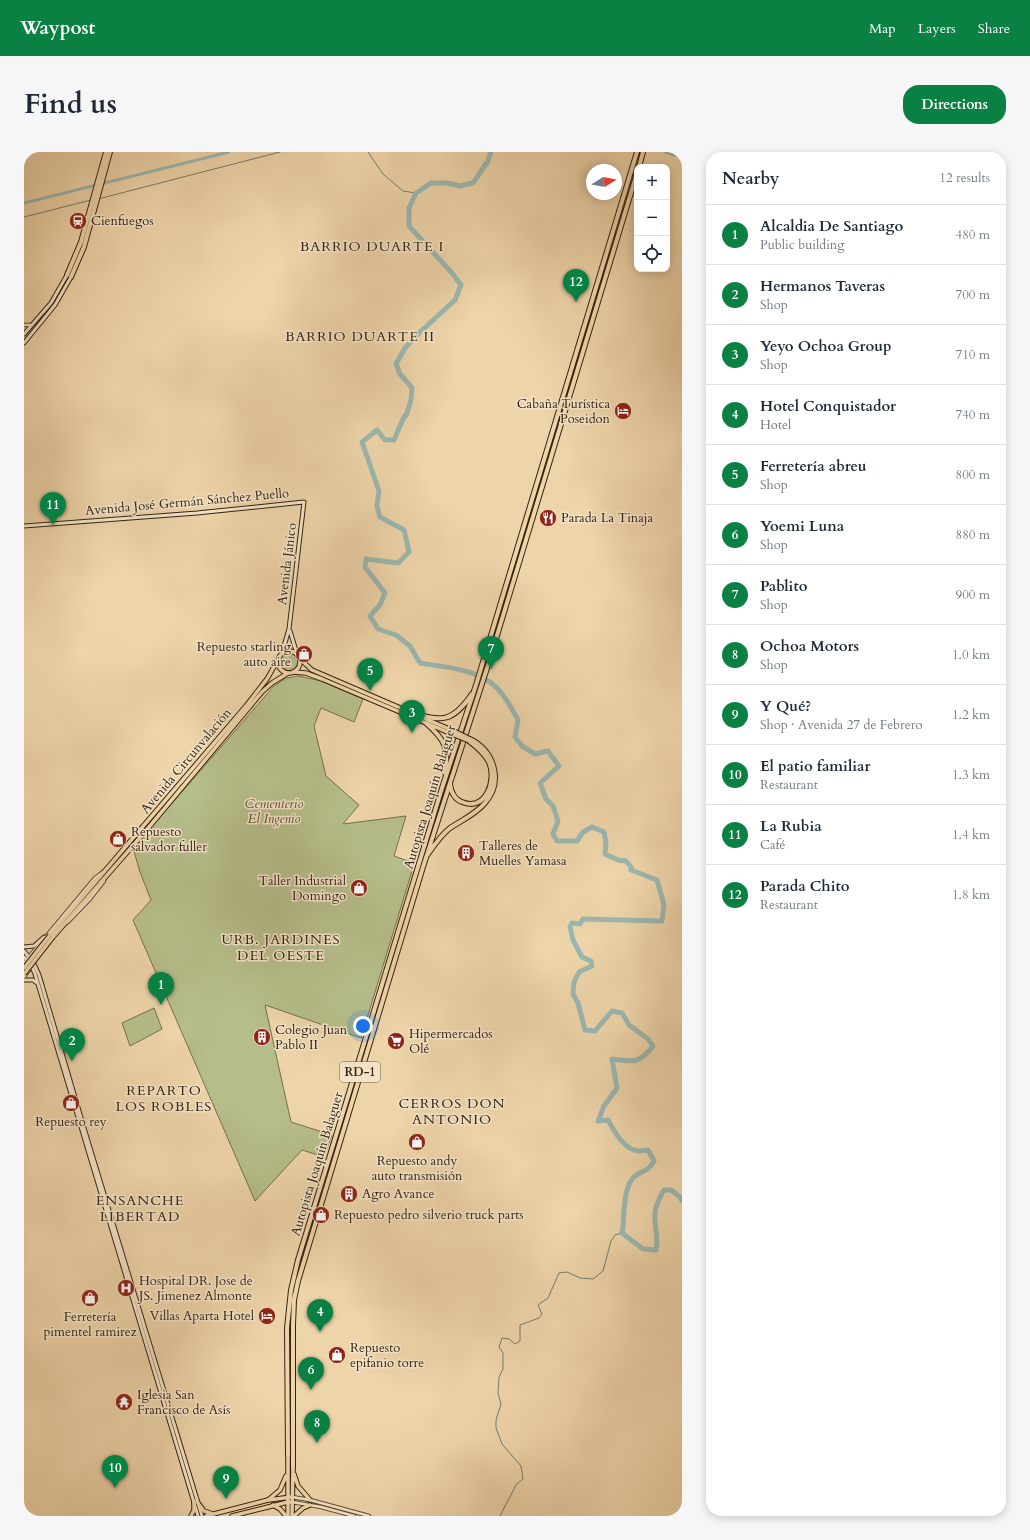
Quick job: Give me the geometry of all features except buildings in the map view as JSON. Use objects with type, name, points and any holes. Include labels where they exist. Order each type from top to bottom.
[{"type":"highway","points":[[102,177],[106,152]]},
{"type":"highway","points":[[69,276],[110,152]]},
{"type":"highway","name":"Autopista Joaquín Balaguer","points":[[293,1467],[293,1325],[294,1300],[298,1281],[450,780],[477,687],[480,670],[638,152]]},
{"type":"highway","points":[[640,164],[643,152]]},
{"type":"highway","name":"Autopista Joaquín Balaguer","points":[[288,1455],[288,1328],[290,1300],[298,1260],[442,788],[477,687],[486,671],[634,183]]},
{"type":"highway","points":[[410,712],[429,718],[441,719],[452,715],[459,710],[477,687]]},
{"type":"highway","points":[[426,723],[441,738],[448,757],[442,788]]},
{"type":"highway","points":[[450,780],[450,786],[455,797],[459,801],[466,803],[477,802],[483,799],[488,793],[492,778],[490,763],[479,748],[470,740]]},
{"type":"highway","points":[[426,857],[450,828],[471,815],[486,803],[492,791],[495,778],[493,763],[488,752],[476,742],[470,740]]},
{"type":"highway","points":[[329,1142],[331,1152]]},
{"type":"main road","points":[[24,334],[51,303],[69,276]]},
{"type":"main road","points":[[24,343],[52,308],[69,276]]},
{"type":"main road","name":"Avenida José Germán Sánchez Puello","points":[[24,526],[197,513],[304,502]]},
{"type":"main road","name":"Avenida Jánico","points":[[282,653],[289,629],[304,502]]},
{"type":"main road","name":"Avenida Jánico","points":[[289,629],[296,654]]},
{"type":"main road","points":[[453,733],[410,712],[312,670],[291,651],[282,653],[279,658],[278,664],[280,669],[288,673],[306,673],[470,740]]},
{"type":"main road","name":"Avenida Circunvalación","points":[[24,968],[246,706],[267,679],[279,658]]},
{"type":"main road","points":[[293,672],[300,666],[300,659]]},
{"type":"main road","name":"Avenida Circunvalación","points":[[105,873],[144,832],[262,692],[272,683],[288,673]]},
{"type":"main road","name":"Avenida Circunvalación","points":[[24,974],[51,936]]},
{"type":"main road","points":[[24,947],[34,946],[44,937]]},
{"type":"main road","points":[[24,951],[39,974],[196,1502],[198,1516]]},
{"type":"main road","points":[[24,957],[28,958]]},
{"type":"main road","points":[[33,965],[196,1502],[202,1516]]},
{"type":"main road","points":[[24,979],[33,980],[38,984]]},
{"type":"main road","points":[[288,1455],[290,1497],[293,1516]]},
{"type":"main road","points":[[268,1500],[280,1490],[286,1479],[288,1455]]},
{"type":"main road","points":[[287,1516],[293,1467]]},
{"type":"main road","points":[[293,1467],[297,1483],[310,1500]]},
{"type":"main road","points":[[206,1516],[268,1500],[290,1497]]},
{"type":"main road","points":[[196,1502],[204,1511],[214,1514]]},
{"type":"main road","points":[[191,1516],[196,1502]]},
{"type":"main road","points":[[232,1516],[273,1505],[292,1502]]},
{"type":"main road","points":[[273,1505],[287,1516]]},
{"type":"main road","points":[[293,1516],[303,1508],[310,1505]]},
{"type":"street","points":[[24,326],[32,325]]},
{"type":"street","points":[[24,334],[28,338]]},
{"type":"street","name":"Avenida Circunvalación","points":[[24,964],[44,937],[95,878],[105,873]]},
{"type":"street","name":"Avenida Circunvalación","points":[[24,979],[60,931],[102,885],[105,873]]},
{"type":"street","points":[[290,1497],[310,1500],[369,1516]]},
{"type":"street","points":[[292,1502],[354,1516]]},
{"type":"green space","points":[[285,653],[293,653],[298,658],[296,669],[293,671],[285,671],[280,666],[280,658]]},
{"type":"green space","name":"Cementerio El Ingenio","points":[[299,676],[321,681],[363,699],[354,722],[321,708],[314,726],[326,776],[359,805],[343,824],[406,816],[394,856],[408,861],[410,856],[416,858],[361,1038],[265,1005],[291,1122],[332,1135],[324,1157],[302,1150],[255,1201],[133,920],[151,900],[140,872],[133,848],[274,686],[286,678]]},
{"type":"green space","points":[[154,1008],[162,1029],[130,1046],[122,1023]]},
{"type":"waterway","points":[[24,203],[229,152]]},
{"type":"waterway","points":[[98,199],[280,152]]},
{"type":"waterway","points":[[368,152],[383,174],[403,191],[416,193]]},
{"type":"waterway","points":[[491,152],[488,161],[473,183],[460,186],[447,183],[431,183],[416,193],[409,208],[409,226],[461,285],[455,300],[405,348],[396,364],[400,374],[412,388],[411,400],[407,413],[394,440],[385,440],[377,430],[362,442],[379,491],[377,506],[380,517],[404,530],[409,552],[398,563],[366,559],[365,567],[385,593],[380,605],[370,616],[378,629],[396,635],[410,646],[420,663],[471,673],[497,688],[509,703],[518,720],[515,737],[522,746],[535,754],[548,751],[559,766],[540,783],[546,799],[553,806],[558,821],[553,834],[557,841],[577,841],[583,832],[592,827],[604,832],[606,843],[605,854],[618,860],[626,861],[631,867],[631,870],[657,880],[664,905],[662,921],[583,919],[580,924],[572,923],[570,927],[573,940],[582,957],[591,961],[592,966],[579,972],[574,982],[573,994],[578,1003],[585,1030],[595,1031],[612,1011],[622,1013],[629,1025],[648,1039],[653,1046],[640,1059],[630,1061],[612,1059],[617,1088],[604,1106],[598,1121],[608,1120],[620,1140],[629,1148],[634,1150],[648,1150],[654,1161],[647,1169],[635,1176],[628,1187],[622,1233],[643,1249],[656,1250],[657,1240],[655,1211],[661,1195],[664,1190],[671,1190],[680,1197],[682,1201]]},
{"type":"waterway","points":[[665,152],[674,155],[682,155]]},
{"type":"waterway","points":[[24,217],[91,200]]},
{"type":"waterway","points":[[500,1516],[516,1485],[523,1479],[521,1466],[502,1444],[496,1428],[496,1420],[501,1404],[498,1393],[499,1377],[503,1369],[503,1353],[499,1347],[502,1338],[509,1339],[515,1344],[520,1341],[520,1325],[539,1318],[542,1314],[538,1305],[548,1298],[559,1273],[567,1272],[580,1278],[593,1279],[603,1271],[611,1241],[615,1235],[622,1233]]},
{"type":"place","name":"Cienfuegos","points":[[78,221]]},
{"type":"place","name":"Parada Chito","points":[[576,302]]},
{"type":"place","name":"Cabaña Turística Poseidon","points":[[623,411]]},
{"type":"place","name":"Parada La Tinaja","points":[[548,518]]},
{"type":"place","name":"La Rubia","points":[[53,525]]},
{"type":"place","name":"Repuesto starling auto aire","points":[[304,654]]},
{"type":"place","name":"Pablito","points":[[491,669]]},
{"type":"place","name":"Ferretería abreu","points":[[370,691]]},
{"type":"place","name":"Yeyo Ochoa Group","points":[[412,733]]},
{"type":"place","name":"Repuesto salvador fuller","points":[[118,839]]},
{"type":"place","name":"Talleres de Muelles Yamasa","points":[[466,853]]},
{"type":"place","name":"Taller Industrial Domingo","points":[[359,888]]},
{"type":"place","name":"Alcaldia De Santiago","points":[[161,1005]]},
{"type":"place","name":"Colegio Juan Pablo II","points":[[262,1037]]},
{"type":"place","name":"Hipermercados Olé","points":[[396,1041]]},
{"type":"place","name":"Hermanos Taveras","points":[[72,1061]]},
{"type":"place","name":"Repuesto rey","points":[[71,1103]]},
{"type":"place","name":"Repuesto andy auto transmisión","points":[[417,1142]]},
{"type":"place","name":"Agro Avance","points":[[349,1194]]},
{"type":"place","name":"Repuesto pedro silverio truck parts","points":[[321,1215]]},
{"type":"place","name":"Hospital DR. Jose de JS. Jimenez Almonte","points":[[126,1288]]},
{"type":"place","name":"Ferretería pimentel ramirez","points":[[90,1298]]},
{"type":"place","name":"Villas Aparta Hotel","points":[[267,1316]]},
{"type":"place","name":"Hotel Conquistador","points":[[320,1332]]},
{"type":"place","name":"Repuesto epifanio torre","points":[[337,1355]]},
{"type":"place","name":"Yoemi Luna","points":[[311,1390]]},
{"type":"place","name":"Iglesia San Francisco de Asís","points":[[124,1402]]},
{"type":"place","name":"Ochoa Motors","points":[[317,1443]]},
{"type":"place","name":"El patio familiar","points":[[115,1488]]},
{"type":"place","name":"Y Qué?","points":[[226,1499]]},
{"type":"district","name":"BARRIO DUARTE I","points":[[372,246]]},
{"type":"district","name":"BARRIO DUARTE II","points":[[360,336]]},
{"type":"district","name":"URB. JARDINES DEL OESTE","points":[[281,948]]},
{"type":"district","name":"REPARTO LOS ROBLES","points":[[164,1098]]},
{"type":"district","name":"CERROS DON ANTONIO","points":[[452,1112]]},
{"type":"district","name":"ENSANCHE LIBERTAD","points":[[140,1208]]}]
